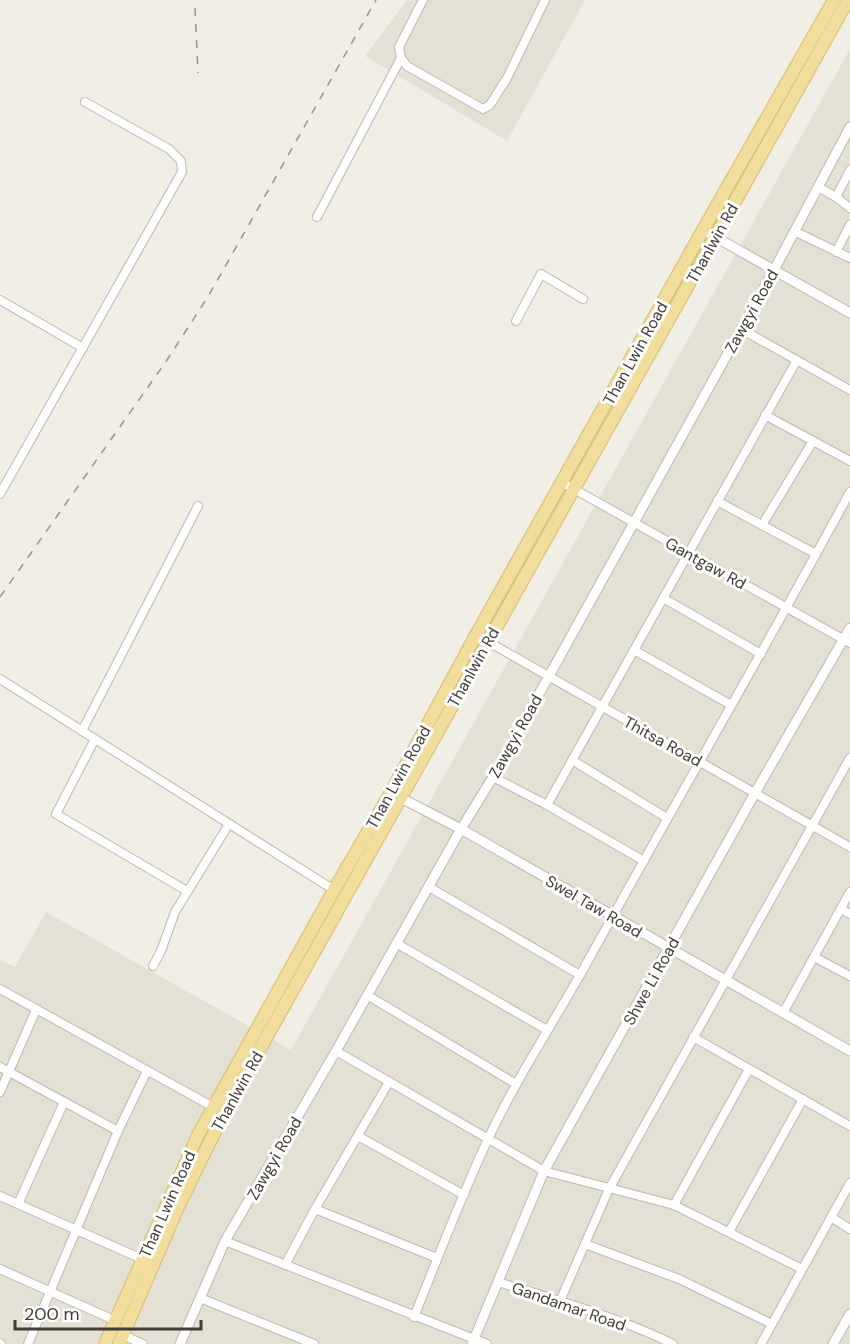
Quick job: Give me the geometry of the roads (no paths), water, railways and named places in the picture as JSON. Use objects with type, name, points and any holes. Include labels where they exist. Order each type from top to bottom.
[{"type":"main road","name":"Than Lwin Road","points":[[105,1344],[117,1332],[142,1259],[198,1135],[219,1110],[309,949],[334,890],[396,795],[568,486],[632,358],[834,0]]},
{"type":"main road","name":"Thanlwin Rd","points":[[568,486],[644,365],[848,0]]},
{"type":"main road","points":[[795,69],[806,76]]},
{"type":"main road","points":[[632,358],[644,365]]},
{"type":"main road","points":[[309,949],[396,795]]},
{"type":"main road","name":"Thanlwin Rd","points":[[117,1332],[178,1207],[219,1110]]},
{"type":"street","points":[[317,217],[400,58],[399,47],[423,0]]},
{"type":"street","points":[[400,58],[407,66],[483,109],[490,105],[507,78],[545,0]]},
{"type":"street","points":[[0,494],[182,172],[180,161],[169,149],[85,102]]},
{"type":"street","name":"Zawgyi Road","points":[[180,1344],[225,1241],[336,1051],[460,829],[493,777],[774,270],[850,127]]},
{"type":"street","points":[[836,197],[850,170]]},
{"type":"street","points":[[818,187],[850,208]]},
{"type":"street","points":[[836,252],[850,225]]},
{"type":"street","points":[[703,230],[850,313]]},
{"type":"street","points":[[794,231],[850,258]]},
{"type":"street","points":[[516,321],[541,274],[583,299]]},
{"type":"street","points":[[0,300],[83,348]]},
{"type":"street","points":[[741,329],[850,390]]},
{"type":"street","points":[[547,805],[796,360]]},
{"type":"street","points":[[765,415],[850,461]]},
{"type":"street","points":[[762,525],[813,441]]},
{"type":"street","name":"Gantgaw Rd","points":[[568,486],[847,641]]},
{"type":"street","points":[[414,1317],[488,1138],[516,1084],[580,975],[850,492]]},
{"type":"street","points":[[717,501],[816,554]]},
{"type":"street","points":[[82,731],[198,506]]},
{"type":"street","points":[[663,598],[761,654]]},
{"type":"street","name":"Shwe Li Road","points":[[473,1342],[544,1171],[755,793],[847,641],[850,628]]},
{"type":"street","name":"Thitsa Road","points":[[482,638],[850,847]]},
{"type":"street","points":[[634,650],[732,705]]},
{"type":"street","points":[[0,679],[334,890]]},
{"type":"street","points":[[95,739],[56,814],[187,891]]},
{"type":"street","points":[[560,1301],[609,1189],[850,758]]},
{"type":"street","points":[[572,760],[667,818]]},
{"type":"street","points":[[493,777],[644,861]]},
{"type":"street","name":"Swel Taw Road","points":[[396,795],[850,1050]]},
{"type":"street","points":[[153,966],[175,912],[229,824]]},
{"type":"street","points":[[429,887],[580,975]]},
{"type":"street","points":[[783,1013],[850,892]]},
{"type":"street","points":[[841,909],[850,914]]},
{"type":"street","points":[[396,943],[547,1030]]},
{"type":"street","points":[[814,957],[850,976]]},
{"type":"street","points":[[0,989],[219,1110]]},
{"type":"street","points":[[367,995],[516,1084]]},
{"type":"street","points":[[0,1092],[36,1010]]},
{"type":"street","points":[[693,1037],[850,1126]]},
{"type":"street","points":[[336,1051],[544,1171],[674,1206],[802,1269]]},
{"type":"street","points":[[0,1067],[118,1131]]},
{"type":"street","points":[[674,1206],[749,1069]]},
{"type":"street","points":[[28,1344],[118,1131],[147,1071]]},
{"type":"street","points":[[285,1265],[389,1082]]},
{"type":"street","points":[[729,1232],[803,1100]]},
{"type":"street","points":[[18,1204],[64,1102]]},
{"type":"street","points":[[358,1136],[464,1195]]},
{"type":"street","points":[[761,1344],[850,1183]]},
{"type":"street","points":[[0,1196],[142,1259]]},
{"type":"street","points":[[315,1209],[437,1258]]},
{"type":"street","points":[[831,1217],[850,1229]]},
{"type":"street","points":[[225,1241],[473,1342],[488,1344]]},
{"type":"street","points":[[585,1244],[679,1279],[772,1324]]},
{"type":"street","points":[[0,1269],[51,1292],[117,1332],[143,1344]]},
{"type":"street","name":"Gandamar Road","points":[[498,1282],[656,1335],[673,1344]]},
{"type":"street","points":[[200,1298],[314,1344]]},
{"type":"street","points":[[833,1344],[850,1314]]},
{"type":"railway","points":[[0,597],[167,360],[209,295],[376,0]]},
{"type":"railway","points":[[195,8],[198,73]]}]
